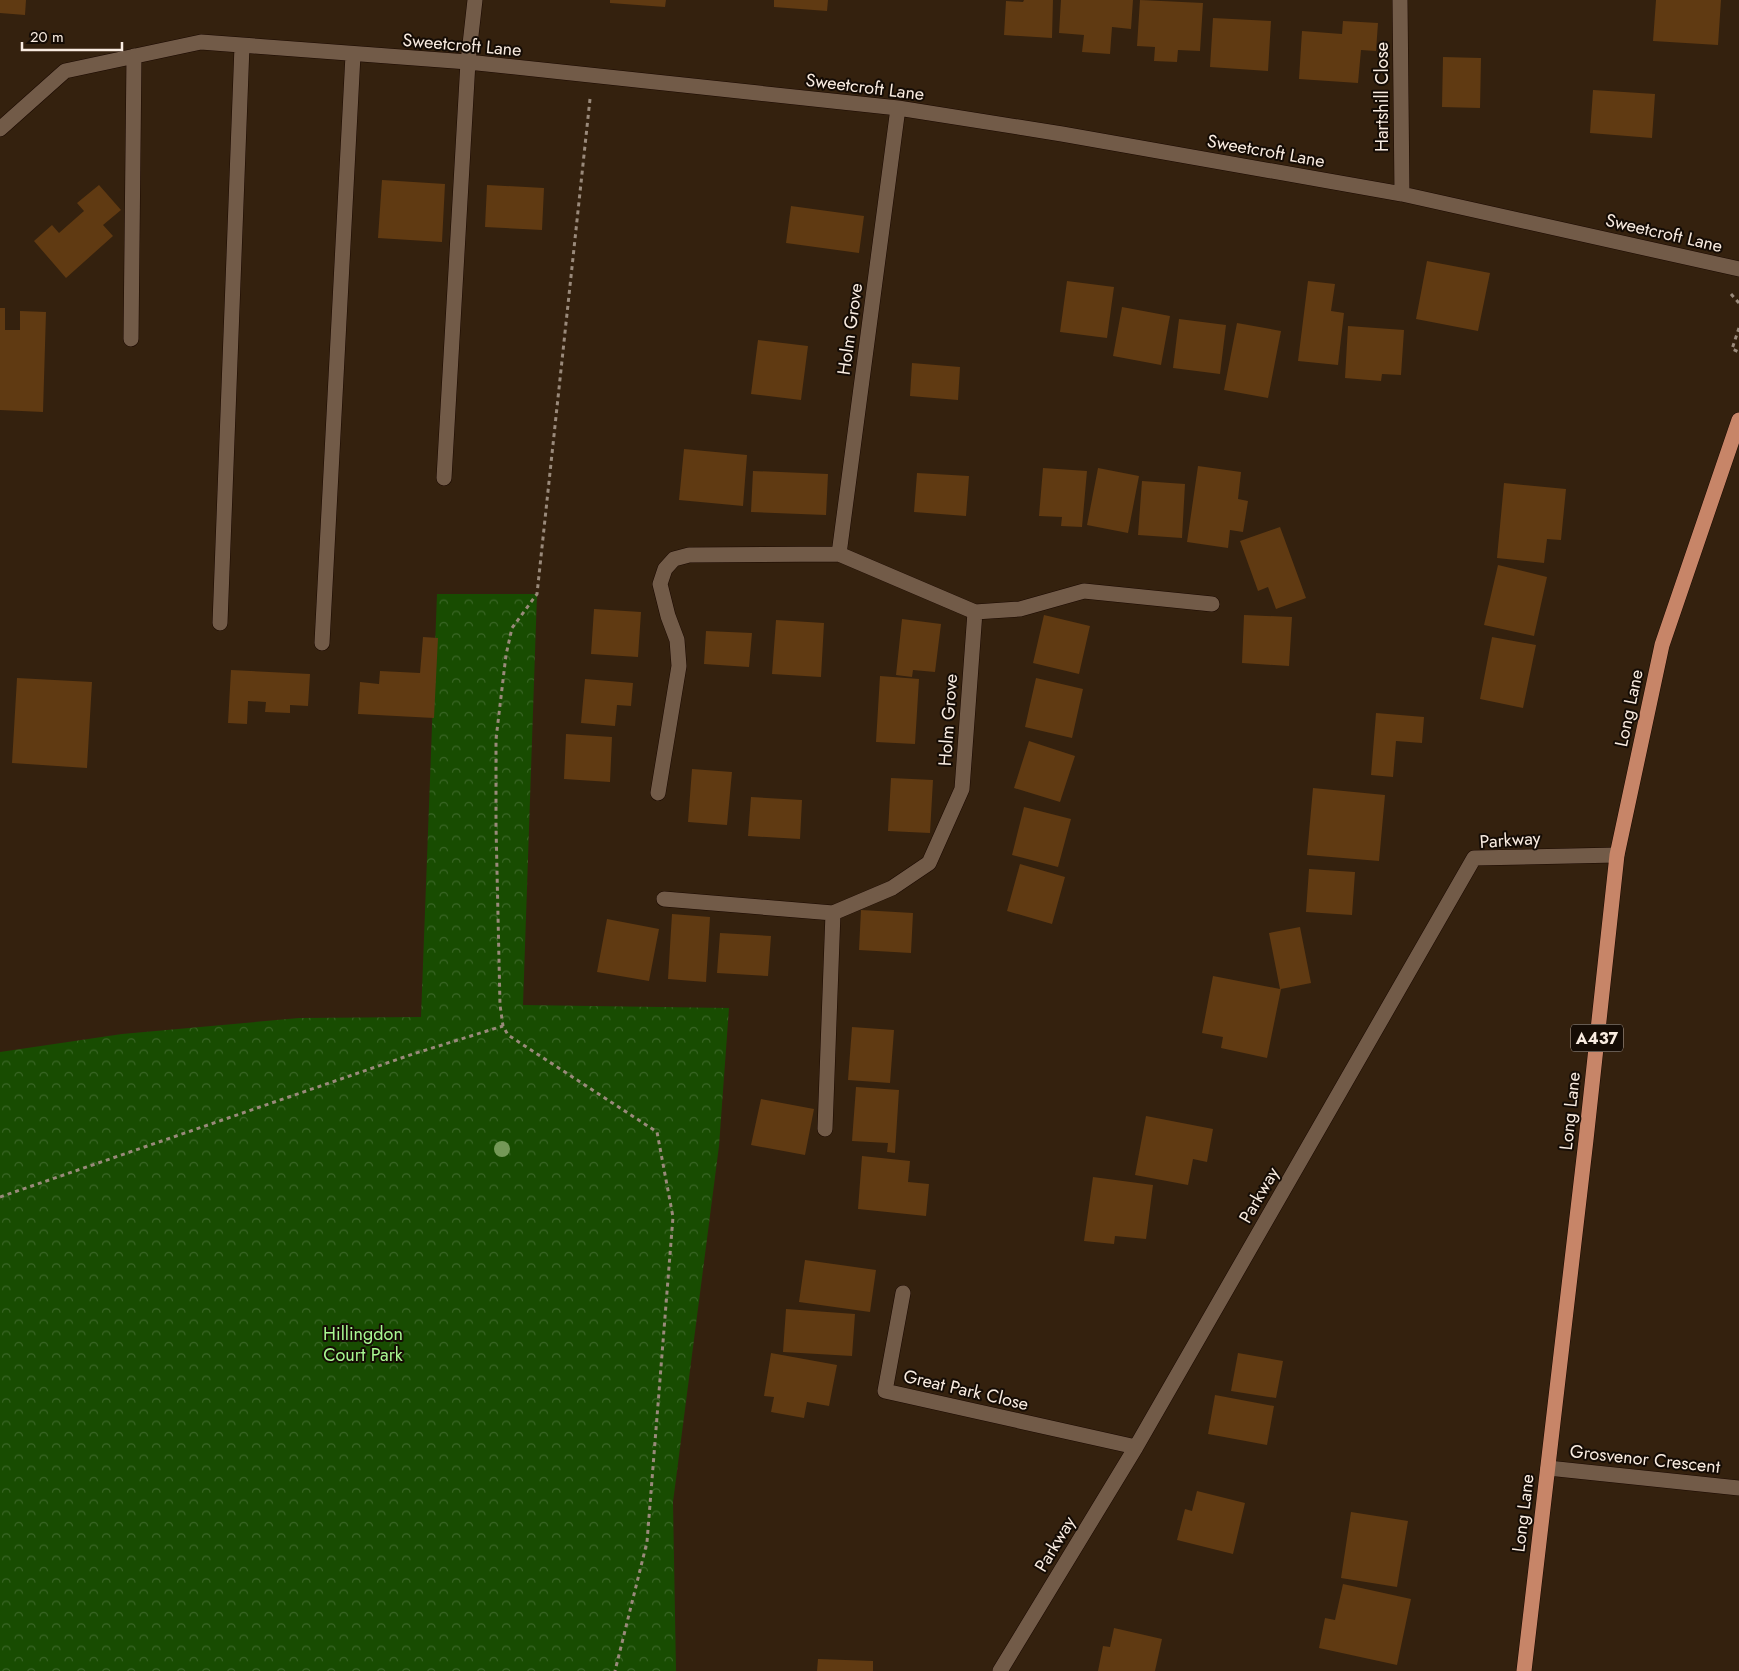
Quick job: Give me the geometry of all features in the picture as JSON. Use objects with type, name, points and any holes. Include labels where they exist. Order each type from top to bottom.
[{"type":"main road","name":"Long Lane","points":[[1524,1671],[1617,855],[1662,645],[1739,420]]},
{"type":"street","points":[[444,478],[468,62],[475,0]]},
{"type":"street","name":"Hartshill Close","points":[[1400,0],[1402,194]]},
{"type":"street","name":"Sweetcroft Lane","points":[[0,129],[65,71],[201,42],[468,62],[898,108],[1071,135],[1402,194],[1739,269]]},
{"type":"street","points":[[220,623],[242,46]]},
{"type":"street","points":[[322,643],[353,54]]},
{"type":"street","points":[[131,339],[134,56]]},
{"type":"street","name":"Holm Grove","points":[[839,554],[898,108]]},
{"type":"street","points":[[658,792],[679,666],[677,640],[668,616],[660,584],[665,569],[674,559],[690,555],[839,554],[975,612],[1020,609],[1084,591],[1212,604]]},
{"type":"street","name":"Holm Grove","points":[[664,898],[833,913],[892,888],[929,863],[962,789],[975,612]]},
{"type":"street","name":"Parkway","points":[[1000,1671],[1136,1447],[1474,858],[1617,855]]},
{"type":"street","points":[[825,1129],[833,913]]},
{"type":"street","name":"Great Park Close","points":[[903,1293],[885,1391],[1136,1447]]},
{"type":"street","name":"Grosvenor Crescent","points":[[1548,1468],[1739,1488]]},
{"type":"path","points":[[592,76],[537,594],[512,628],[506,655],[496,739],[496,826],[500,1005],[508,1036],[657,1132],[673,1217],[647,1542],[615,1671]]},
{"type":"path","points":[[1739,328],[1732,349],[1739,352]]},
{"type":"path","points":[[0,1197],[413,1054],[504,1026]]},
{"type":"green space","name":"Hillingdon Court Park","points":[[437,594],[537,594],[523,1005],[729,1008],[719,1146],[673,1502],[676,1671],[0,1671],[0,1052],[122,1034],[299,1018],[421,1017]]},
{"type":"building","points":[[0,0],[26,0],[25,15],[0,13]]},
{"type":"building","points":[[610,0],[666,0],[665,7],[610,3]]},
{"type":"building","points":[[774,0],[828,0],[827,11],[774,7]]},
{"type":"building","points":[[1024,0],[1053,0],[1052,38],[1004,35],[1006,1],[1023,2]]},
{"type":"building","points":[[1061,0],[1133,0],[1131,29],[1112,27],[1110,54],[1082,52],[1084,35],[1059,33]]},
{"type":"building","points":[[1140,0],[1203,3],[1200,51],[1178,50],[1177,62],[1154,61],[1155,47],[1137,46]]},
{"type":"building","points":[[1656,0],[1721,0],[1718,45],[1653,41]]},
{"type":"building","points":[[1213,18],[1271,21],[1268,71],[1210,67]]},
{"type":"building","points":[[1343,21],[1378,23],[1376,51],[1361,50],[1358,83],[1299,79],[1302,31],[1342,34]]},
{"type":"building","points":[[1443,57],[1481,58],[1480,108],[1442,107]]},
{"type":"building","points":[[1593,90],[1655,94],[1652,138],[1590,133]]},
{"type":"building","points":[[382,180],[445,184],[442,242],[378,238]]},
{"type":"building","points":[[99,185],[121,210],[103,225],[113,236],[66,278],[34,241],[52,225],[59,233],[84,211],[77,203]]},
{"type":"building","points":[[487,185],[544,188],[542,230],[485,227]]},
{"type":"building","points":[[791,206],[864,216],[859,253],[786,243]]},
{"type":"building","points":[[1427,261],[1490,273],[1478,331],[1416,319]]},
{"type":"building","points":[[1067,281],[1114,287],[1107,338],[1060,332]]},
{"type":"building","points":[[1308,281],[1335,284],[1331,311],[1344,313],[1338,365],[1298,361]]},
{"type":"building","points":[[1122,307],[1170,316],[1161,365],[1113,356]]},
{"type":"building","points":[[0,308],[5,308],[5,330],[20,330],[20,311],[46,312],[43,412],[0,410]]},
{"type":"building","points":[[1179,319],[1226,325],[1220,374],[1173,368]]},
{"type":"building","points":[[1237,323],[1281,331],[1268,398],[1224,390]]},
{"type":"building","points":[[1348,326],[1404,330],[1401,375],[1382,374],[1381,381],[1345,378]]},
{"type":"building","points":[[758,340],[808,346],[801,400],[751,394]]},
{"type":"building","points":[[912,363],[960,367],[958,400],[910,396]]},
{"type":"building","points":[[684,449],[747,455],[743,506],[679,500]]},
{"type":"building","points":[[1198,466],[1241,472],[1238,499],[1248,501],[1243,532],[1230,530],[1228,548],[1187,542]]},
{"type":"building","points":[[1043,468],[1087,471],[1082,527],[1061,526],[1062,517],[1039,516]]},
{"type":"building","points":[[1098,468],[1139,476],[1128,533],[1087,525]]},
{"type":"building","points":[[753,471],[828,474],[826,515],[751,512]]},
{"type":"building","points":[[917,473],[969,476],[966,516],[914,512]]},
{"type":"building","points":[[1142,481],[1185,484],[1182,538],[1138,535]]},
{"type":"building","points":[[1504,483],[1566,489],[1561,540],[1547,539],[1544,563],[1497,558]]},
{"type":"building","points":[[1280,527],[1306,598],[1276,609],[1268,587],[1258,591],[1240,541]]},
{"type":"building","points":[[1498,565],[1547,577],[1534,636],[1484,625]]},
{"type":"building","points":[[594,609],[641,612],[638,657],[591,654]]},
{"type":"building","points":[[1044,615],[1090,626],[1079,674],[1033,663]]},
{"type":"building","points":[[1244,615],[1292,617],[1289,666],[1242,663]]},
{"type":"building","points":[[902,619],[941,624],[935,672],[913,670],[912,677],[896,675]]},
{"type":"building","points":[[776,620],[824,623],[821,677],[772,674]]},
{"type":"building","points":[[706,631],[752,633],[749,667],[704,664]]},
{"type":"building","points":[[423,637],[438,638],[434,718],[358,714],[360,682],[379,684],[380,671],[420,673]]},
{"type":"building","points":[[1492,637],[1536,645],[1523,708],[1480,699]]},
{"type":"building","points":[[231,670],[310,674],[308,706],[290,705],[290,713],[265,712],[266,702],[248,701],[247,724],[228,723]]},
{"type":"building","points":[[880,676],[919,679],[915,744],[876,742]]},
{"type":"building","points":[[17,678],[92,682],[87,768],[12,763]]},
{"type":"building","points":[[1036,678],[1083,689],[1072,738],[1025,727]]},
{"type":"building","points":[[585,679],[633,683],[631,706],[617,705],[615,726],[581,723]]},
{"type":"building","points":[[1376,713],[1424,717],[1422,743],[1396,741],[1393,777],[1371,775]]},
{"type":"building","points":[[566,734],[612,737],[610,782],[564,779]]},
{"type":"building","points":[[1029,741],[1075,756],[1060,802],[1014,788]]},
{"type":"building","points":[[692,769],[732,772],[727,825],[688,822]]},
{"type":"building","points":[[891,778],[933,780],[930,833],[888,831]]},
{"type":"building","points":[[1313,788],[1385,795],[1379,861],[1307,855]]},
{"type":"building","points":[[751,797],[802,800],[800,839],[748,836]]},
{"type":"building","points":[[1024,807],[1071,819],[1058,867],[1012,855]]},
{"type":"building","points":[[1020,864],[1065,877],[1052,924],[1007,911]]},
{"type":"building","points":[[1309,869],[1355,872],[1352,915],[1306,912]]},
{"type":"building","points":[[861,910],[913,913],[911,953],[859,950]]},
{"type":"building","points":[[672,914],[710,917],[706,982],[668,979]]},
{"type":"building","points":[[607,919],[659,929],[649,981],[597,972]]},
{"type":"building","points":[[1300,927],[1311,983],[1281,989],[1267,1058],[1221,1048],[1223,1037],[1202,1033],[1213,976],[1280,989],[1269,933]]},
{"type":"building","points":[[720,933],[771,936],[768,976],[717,973]]},
{"type":"building","points":[[852,1027],[894,1030],[890,1083],[848,1080]]},
{"type":"building","points":[[856,1087],[899,1090],[895,1153],[887,1152],[888,1143],[852,1141]]},
{"type":"building","points":[[761,1099],[814,1109],[805,1155],[751,1145]]},
{"type":"building","points":[[1146,1116],[1213,1129],[1207,1162],[1193,1159],[1188,1185],[1135,1175]]},
{"type":"building","points":[[862,1156],[910,1161],[908,1182],[929,1184],[926,1216],[858,1209]]},
{"type":"building","points":[[1093,1177],[1153,1185],[1146,1239],[1115,1236],[1114,1244],[1084,1241]]},
{"type":"building","points":[[805,1260],[876,1270],[870,1312],[799,1302]]},
{"type":"building","points":[[786,1309],[855,1314],[852,1356],[783,1352]]},
{"type":"building","points":[[771,1353],[837,1365],[829,1406],[807,1402],[804,1418],[771,1412],[774,1397],[764,1396]]},
{"type":"building","points":[[1238,1353],[1283,1361],[1276,1398],[1231,1391]]},
{"type":"building","points":[[1215,1395],[1274,1406],[1267,1445],[1208,1434]]},
{"type":"building","points":[[1197,1491],[1245,1503],[1233,1554],[1177,1540],[1185,1509],[1192,1511]]},
{"type":"building","points":[[1351,1512],[1408,1521],[1397,1587],[1341,1578]]},
{"type":"building","points":[[1343,1584],[1411,1599],[1397,1665],[1319,1648],[1325,1618],[1335,1620]]},
{"type":"building","points":[[1114,1628],[1162,1639],[1155,1671],[1098,1671],[1103,1646],[1110,1647]]},
{"type":"building","points":[[818,1659],[873,1661],[873,1671],[817,1671]]}]
